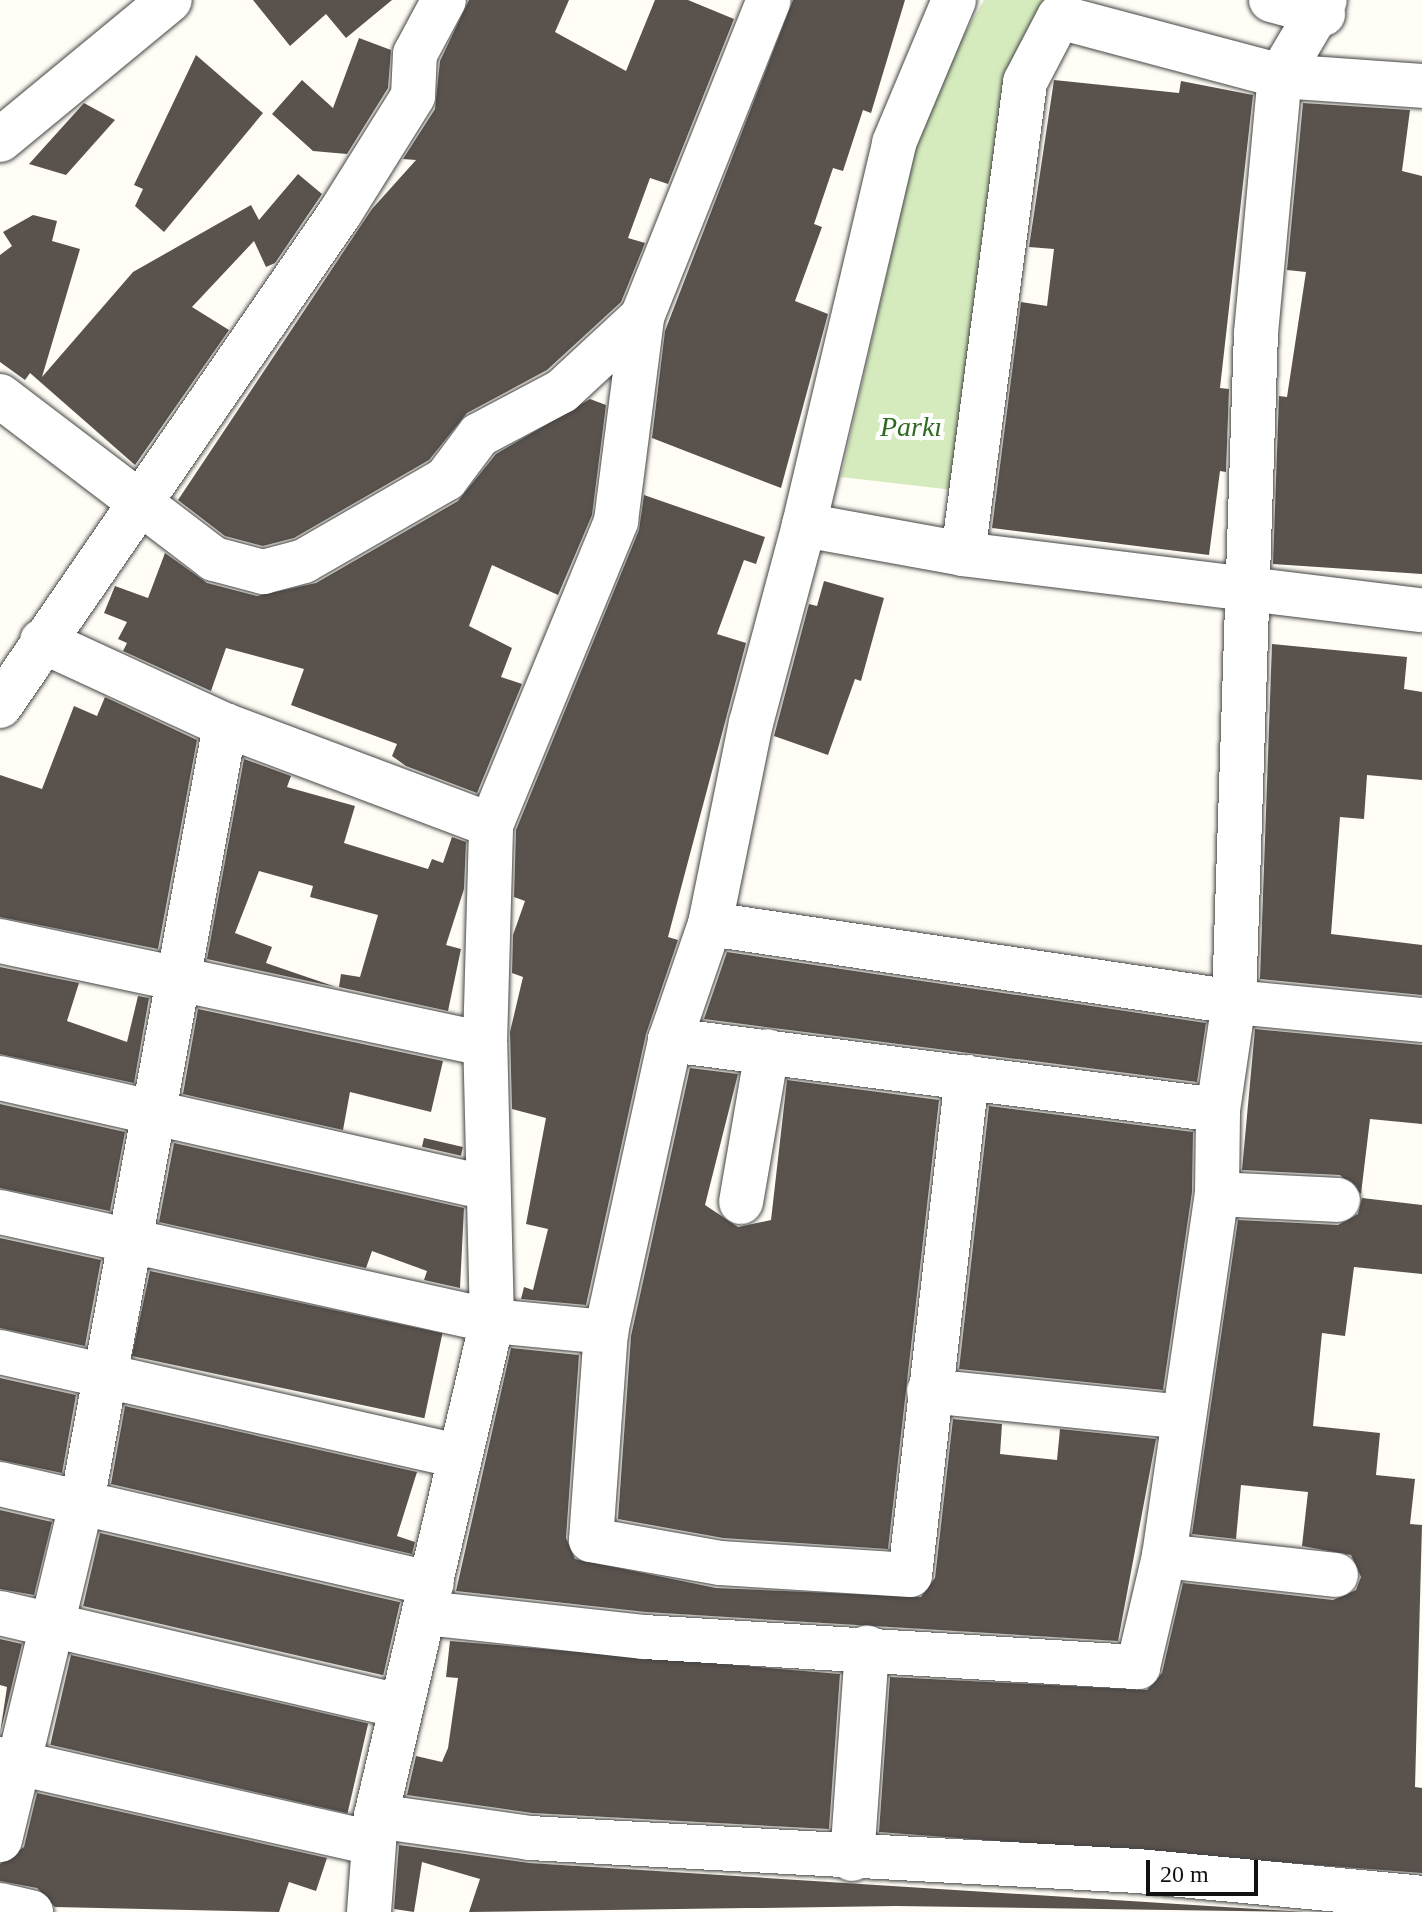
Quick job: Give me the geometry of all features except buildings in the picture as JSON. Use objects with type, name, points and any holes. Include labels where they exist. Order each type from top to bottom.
[{"type":"street","points":[[0,140],[170,0]]},
{"type":"street","points":[[369,1912],[374,1829],[400,1706],[429,1598],[458,1456],[492,1321],[485,1044],[491,825],[616,521],[642,317],[769,0]]},
{"type":"street","points":[[954,0],[894,143],[804,525],[751,723],[710,924],[670,1040],[606,1332],[591,1540],[720,1563],[910,1575],[929,1391],[953,1240],[967,1077]]},
{"type":"street","points":[[0,1484],[82,1502],[429,1598],[644,1637],[867,1648],[1138,1667],[1164,1556],[1217,1194],[1218,1110],[1234,1002],[1244,584],[1256,333],[1280,76],[1324,7],[1271,0]]},
{"type":"street","points":[[0,706],[413,96],[415,54],[427,9]]},
{"type":"street","points":[[963,554],[1025,82],[1059,17],[1280,76],[1422,86]]},
{"type":"street","points":[[0,396],[214,559],[263,572],[304,561],[446,479],[479,435],[562,391],[642,317]]},
{"type":"street","points":[[804,525],[963,554],[1244,584],[1422,610]]},
{"type":"street","points":[[42,641],[225,725],[491,825]]},
{"type":"street","points":[[0,1840],[9,1761],[51,1625],[82,1502],[149,1116],[182,983],[225,725]]},
{"type":"street","points":[[710,924],[1234,1002],[1422,1020]]},
{"type":"street","points":[[0,941],[182,983],[485,1044]]},
{"type":"street","points":[[670,1040],[1218,1110]]},
{"type":"street","points":[[741,1202],[767,1051]]},
{"type":"street","points":[[0,1078],[149,1116],[488,1188]]},
{"type":"street","points":[[1217,1194],[1338,1200]]},
{"type":"street","points":[[0,1212],[492,1321],[606,1332]]},
{"type":"street","points":[[0,1352],[458,1456]]},
{"type":"street","points":[[929,1391],[1184,1417]]},
{"type":"street","points":[[1164,1556],[1336,1575]]},
{"type":"street","points":[[0,1613],[400,1706]]},
{"type":"street","points":[[852,1859],[867,1648]]},
{"type":"street","points":[[9,1761],[374,1829],[852,1859],[1138,1871],[1422,1898]]},
{"type":"street","points":[[0,1905],[31,1912]]},
{"type":"green space","name":"Parkı","points":[[984,0],[1052,0],[1034,18],[1003,83],[962,491],[841,477],[916,144],[946,66]]}]
